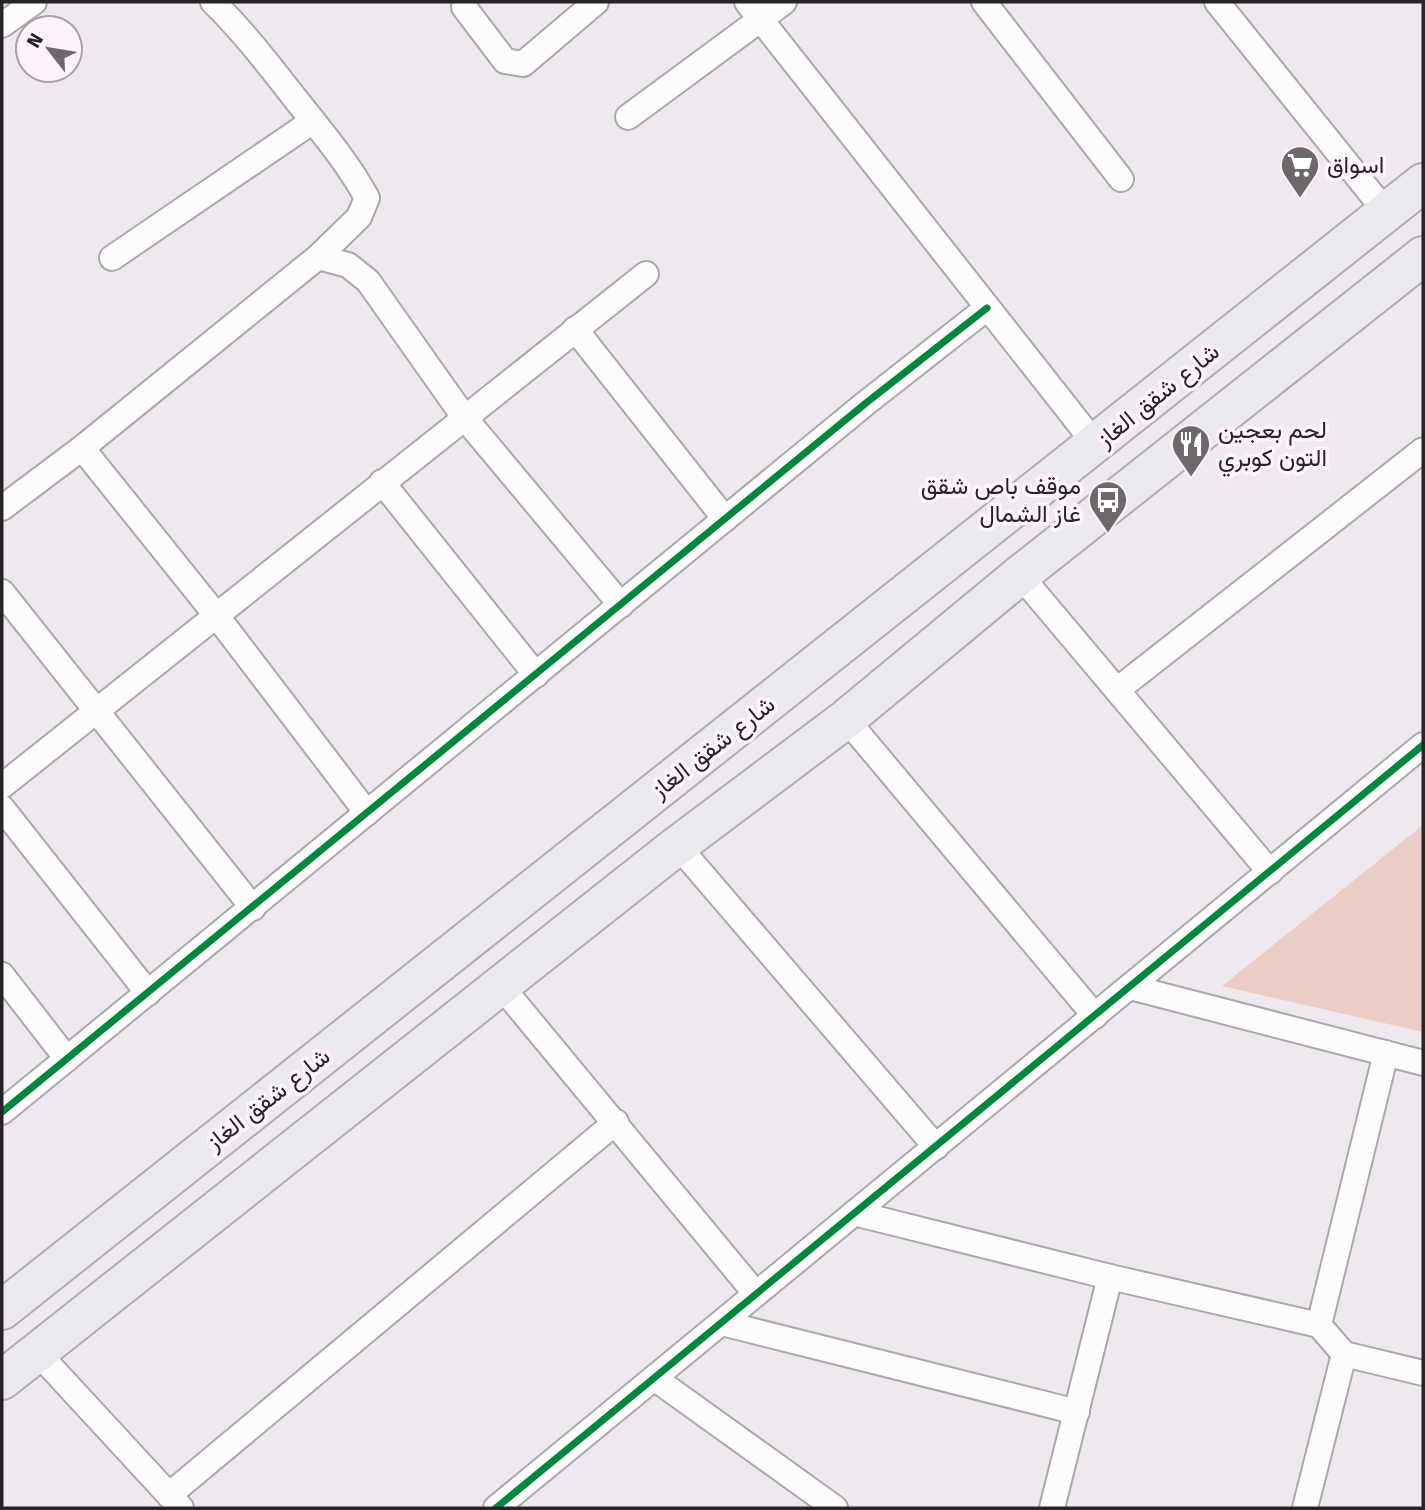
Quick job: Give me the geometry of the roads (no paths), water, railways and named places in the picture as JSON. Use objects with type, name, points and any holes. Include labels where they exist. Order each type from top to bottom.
[{"type":"main road","name":"شارع شقق الغاز","points":[[2,1310],[1423,183]]},
{"type":"main road","points":[[2,1380],[678,846],[846,719],[1020,575],[1423,256]]},
{"type":"main road","points":[[886,610],[925,655]]},
{"type":"street","points":[[2,26],[34,2]]},
{"type":"street","points":[[2,508],[82,448],[318,257],[359,217],[367,198],[352,170],[237,25],[213,2]]},
{"type":"street","points":[[464,7],[505,61],[523,64],[596,2]]},
{"type":"street","points":[[628,117],[753,11],[784,2]]},
{"type":"street","points":[[984,2],[1121,179]]},
{"type":"street","points":[[1217,2],[1387,212]]},
{"type":"street","points":[[753,11],[1096,445]]},
{"type":"street","points":[[112,258],[313,121]]},
{"type":"street","points":[[318,257],[348,265],[368,281],[464,417],[621,605]]},
{"type":"street","points":[[2,786],[646,274]]},
{"type":"street","points":[[2,1112],[725,519],[987,308]]},
{"type":"street","points":[[575,329],[725,519]]},
{"type":"street","points":[[82,448],[216,615],[367,813]]},
{"type":"street","points":[[1116,690],[1423,450]]},
{"type":"street","points":[[382,482],[536,675]]},
{"type":"street","points":[[1020,575],[1270,872]]},
{"type":"street","points":[[2,592],[253,908]]},
{"type":"street","points":[[846,719],[1095,1016]]},
{"type":"street","points":[[496,1508],[1422,749]]},
{"type":"street","points":[[2,808],[148,993]]},
{"type":"street","points":[[678,846],[936,1146]]},
{"type":"street","points":[[2,975],[67,1059]]},
{"type":"street","points":[[501,985],[756,1294]]},
{"type":"street","points":[[1130,987],[1423,1063]]},
{"type":"street","points":[[1319,1325],[1385,1053]]},
{"type":"street","points":[[37,1353],[175,1502],[616,1122]]},
{"type":"street","points":[[854,1213],[1110,1277],[1319,1325],[1344,1354],[1423,1373]]},
{"type":"street","points":[[1052,1508],[1110,1277]]},
{"type":"street","points":[[722,1323],[1077,1412]]},
{"type":"street","points":[[1305,1508],[1344,1354]]},
{"type":"street","points":[[654,1378],[835,1508]]},
{"type":"place","name":"اسواق","points":[[1300,199]]},
{"type":"place","name":"لحم بعجين التون كوبري","points":[[1191,478]]},
{"type":"place","name":"موقف باص شقق غاز الشمال","points":[[1108,534]]}]
